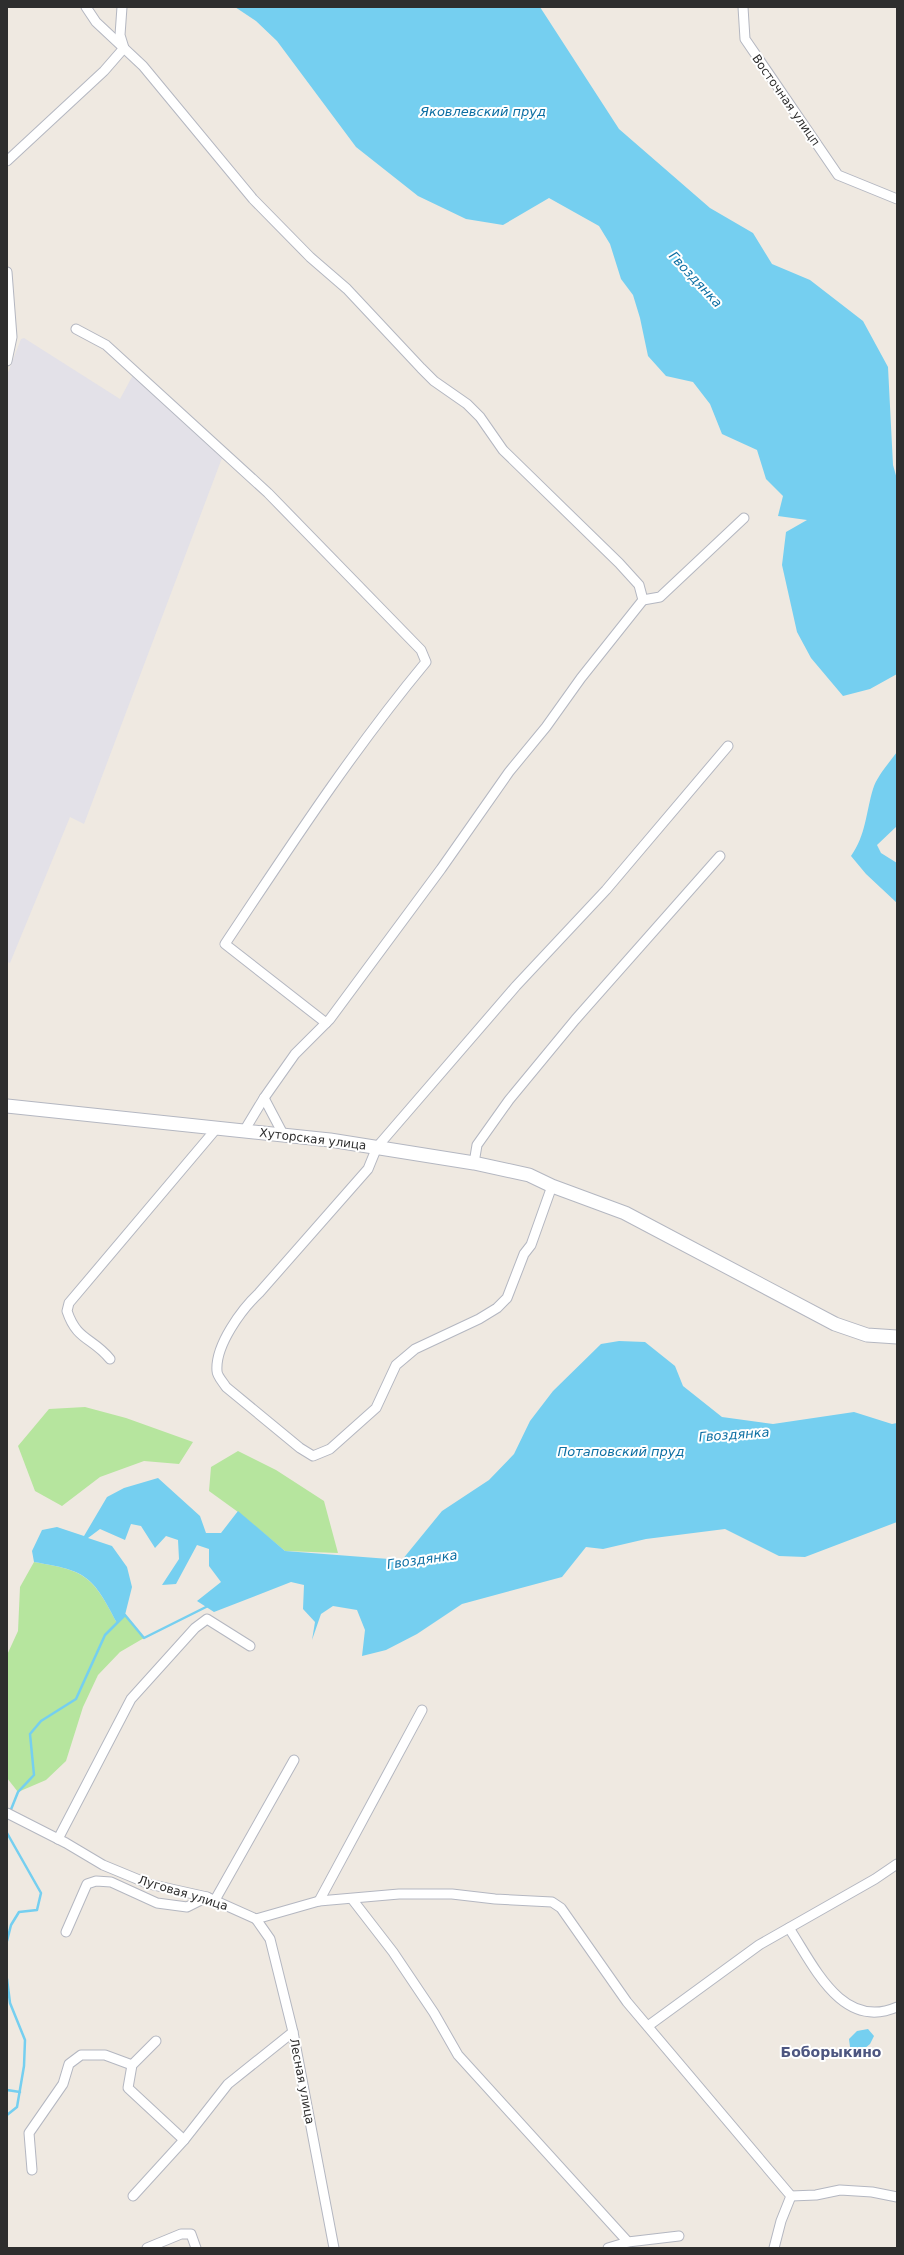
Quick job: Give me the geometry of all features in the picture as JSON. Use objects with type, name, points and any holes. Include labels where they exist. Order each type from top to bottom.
[{"type":"main road","name":"Хуторская улица","points":[[7,1106],[216,1129],[283,1134],[377,1146],[474,1162],[529,1175],[552,1186],[625,1213],[835,1324],[867,1335],[897,1337]]},
{"type":"street","points":[[86,7],[96,22],[143,66],[253,199],[310,257],[347,289],[434,381],[467,404],[480,417],[504,450],[620,563],[639,585],[643,600]]},
{"type":"street","points":[[122,7],[120,35],[124,48]]},
{"type":"street","name":"Восточная улицп","points":[[744,7],[745,39],[750,48],[838,175],[897,199]]},
{"type":"street","points":[[7,161],[104,71],[124,48]]},
{"type":"street","points":[[7,272],[12,337],[7,361]]},
{"type":"street","points":[[76,329],[106,345],[268,493],[421,650],[425,656],[426,662],[388,708],[353,756],[286,851],[225,944],[326,1023]]},
{"type":"street","points":[[244,1131],[264,1098],[295,1054],[326,1023],[441,869],[509,772],[546,727],[581,678],[643,600],[660,597],[744,518]]},
{"type":"street","points":[[552,1186],[531,1245],[524,1254],[507,1298],[497,1308],[480,1318],[415,1349],[396,1365],[389,1377],[383,1396],[376,1408],[330,1449],[313,1456],[295,1444],[226,1387],[217,1372],[218,1363],[233,1325],[244,1308],[259,1293],[368,1169],[377,1146],[516,986],[606,890],[728,746]]},
{"type":"street","points":[[474,1162],[477,1145],[509,1100],[575,1020],[720,856]]},
{"type":"street","points":[[264,1098],[283,1134]]},
{"type":"street","points":[[110,1360],[103,1351],[77,1332],[67,1311],[69,1303],[216,1129]]},
{"type":"street","points":[[58,1839],[131,1699],[195,1628],[207,1620],[250,1646]]},
{"type":"street","points":[[319,1901],[422,1710]]},
{"type":"street","points":[[66,1932],[86,1884],[96,1881],[110,1882],[157,1903],[187,1907],[211,1899],[294,1760]]},
{"type":"street","name":"Луговая улица","points":[[7,1813],[58,1839],[103,1865],[148,1884],[211,1899],[256,1918]]},
{"type":"street","points":[[648,2026],[759,1945],[875,1879],[897,1864]]},
{"type":"street","points":[[256,1918],[319,1901],[399,1894],[452,1894],[495,1899],[552,1902],[561,1908],[627,2002],[791,2196]]},
{"type":"street","points":[[352,1899],[393,1952],[434,2013],[458,2055],[628,2242]]},
{"type":"street","name":"Лесная улица","points":[[256,1918],[270,1939],[293,2032],[334,2248]]},
{"type":"street","points":[[790,1928],[836,1996],[852,2008],[870,2013],[897,2007]]},
{"type":"street","points":[[133,2196],[184,2140],[228,2084],[293,2032]]},
{"type":"street","points":[[156,2041],[132,2066],[128,2088],[184,2140]]},
{"type":"street","points":[[32,2170],[29,2133],[63,2084],[69,2064],[81,2055],[105,2055],[132,2066]]},
{"type":"street","points":[[791,2196],[816,2195],[840,2190],[872,2192],[897,2197]]},
{"type":"street","points":[[774,2248],[781,2221],[791,2196]]},
{"type":"street","points":[[148,2248],[181,2234],[190,2234],[196,2248]]},
{"type":"street","points":[[608,2248],[628,2242],[679,2236]]},
{"type":"shaded area","points":[[24,338],[120,399],[133,375],[222,458],[84,824],[70,817],[10,963],[7,962],[7,375],[21,339]]},
{"type":"green space","points":[[85,1407],[126,1418],[193,1442],[179,1464],[144,1461],[100,1477],[62,1506],[35,1491],[18,1446],[49,1409]]},
{"type":"green space","points":[[238,1451],[276,1470],[324,1501],[338,1553],[285,1551],[238,1512],[209,1491],[211,1467]]},
{"type":"green space","points":[[34,1562],[65,1569],[86,1578],[101,1594],[117,1623],[125,1615],[144,1638],[120,1652],[98,1675],[83,1707],[66,1761],[46,1780],[18,1792],[7,1778],[7,1655],[18,1631],[20,1587]]},
{"type":"water","name":"Яковлевский пруд","points":[[235,7],[540,7],[619,129],[710,208],[753,233],[772,264],[810,280],[863,321],[888,367],[893,465],[897,479],[897,674],[870,689],[843,696],[811,658],[797,632],[782,565],[786,532],[807,520],[778,516],[783,496],[766,479],[757,450],[722,434],[710,404],[693,382],[666,376],[648,356],[640,318],[633,295],[621,279],[610,244],[599,226],[549,198],[503,225],[466,219],[418,196],[356,147],[277,41],[256,21]]},
{"type":"water","points":[[897,752],[897,826],[877,845],[881,853],[897,863],[897,903],[866,874],[851,856],[863,832],[873,789],[877,779]]},
{"type":"water","name":"Потаповский пруд","points":[[619,1341],[645,1342],[675,1366],[683,1386],[722,1417],[773,1424],[854,1412],[892,1424],[897,1423],[897,1522],[805,1557],[779,1556],[725,1529],[646,1539],[603,1549],[586,1547],[562,1577],[462,1604],[417,1634],[386,1650],[362,1656],[365,1630],[357,1610],[333,1606],[321,1614],[312,1640],[315,1622],[303,1609],[304,1585],[291,1582],[214,1612],[197,1601],[221,1582],[209,1566],[209,1549],[197,1545],[176,1584],[162,1585],[179,1559],[178,1540],[166,1536],[155,1548],[141,1526],[131,1524],[125,1540],[100,1529],[88,1538],[112,1546],[127,1567],[132,1587],[125,1615],[117,1623],[101,1594],[86,1578],[66,1569],[34,1562],[32,1551],[42,1530],[57,1527],[84,1536],[107,1497],[124,1488],[158,1478],[200,1516],[206,1533],[221,1533],[238,1511],[285,1551],[402,1560],[442,1511],[489,1480],[514,1454],[530,1421],[553,1391],[601,1344]]},
{"type":"water","points":[[868,2029],[874,2036],[870,2044],[858,2054],[853,2052],[850,2047],[849,2039],[857,2031]]},
{"type":"waterway","name":"Гвоздянка","points":[[10,1812],[18,1792],[34,1775],[30,1734],[41,1721],[76,1699],[105,1635],[125,1615],[144,1638],[208,1606]]},
{"type":"waterway","name":"Гвоздянка","points":[[7,1833],[41,1893],[37,1910],[19,1912],[11,1925],[7,1941]]},
{"type":"waterway","name":"Гвоздянка","points":[[7,1979],[10,2003],[25,2040],[24,2066],[17,2107],[7,2115]]},
{"type":"waterway","points":[[7,2090],[20,2092]]},
{"type":"district","name":"Боборыкино","points":[[831,2052]]}]
